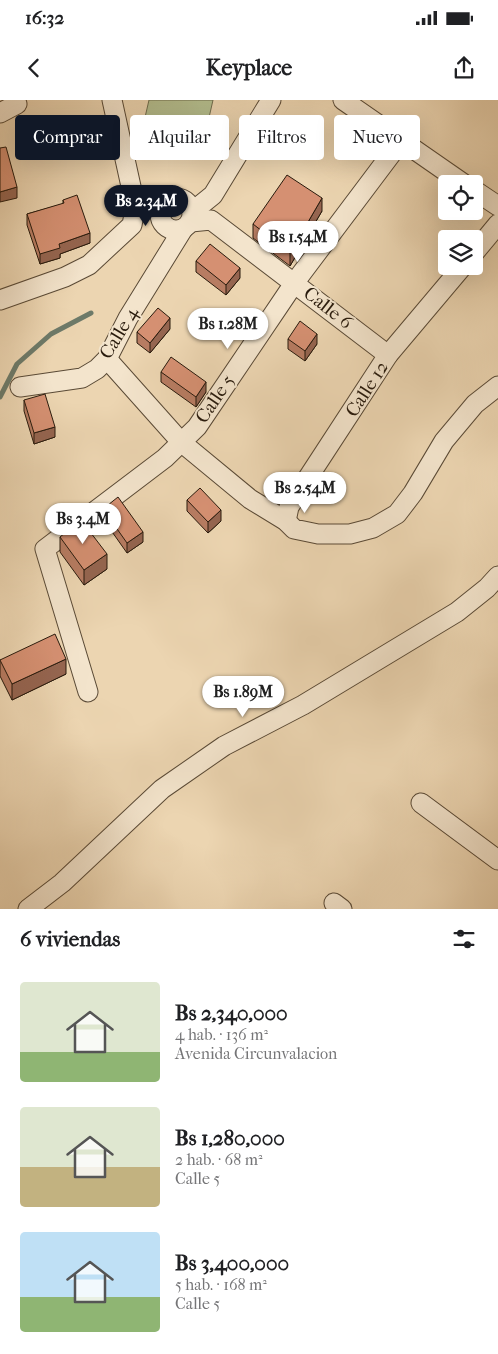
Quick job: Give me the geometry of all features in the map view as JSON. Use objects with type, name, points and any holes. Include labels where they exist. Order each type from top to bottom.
[{"type":"street","points":[[0,300],[64,277],[89,264],[132,225],[135,209],[112,100]]},
{"type":"street","name":"Calle 4","points":[[20,387],[82,378],[97,369],[107,359],[128,318],[189,221],[218,189],[271,100]]},
{"type":"street","points":[[343,100],[364,115]]},
{"type":"street","points":[[0,113],[17,104]]},
{"type":"street","points":[[420,154],[451,175]]},
{"type":"street","name":"Calle 5","points":[[88,692],[44,549],[164,458],[197,427],[295,282],[387,160]]},
{"type":"street","points":[[483,196],[498,206]]},
{"type":"street","points":[[174,198],[186,201],[189,221],[168,229],[161,221],[160,211],[168,200],[174,198]]},
{"type":"street","points":[[135,209],[160,211]]},
{"type":"street","name":"Calle 6","points":[[189,221],[211,220],[295,282],[388,355]]},
{"type":"street","points":[[483,242],[498,224]]},
{"type":"street","name":"Calle 12","points":[[286,521],[289,507],[388,355],[455,275]]},
{"type":"street","points":[[107,359],[181,442],[250,499],[286,521],[294,529],[318,534],[350,534],[373,528],[397,514],[413,493],[444,441],[476,404],[498,386]]},
{"type":"street","points":[[28,909],[62,883],[162,789],[224,746],[304,705],[456,612],[487,588],[498,576]]},
{"type":"street","points":[[420,803],[498,860]]},
{"type":"green space","points":[[149,100],[213,100],[210,115],[146,115]]},
{"type":"building","points":[[6,147],[17,187],[0,192],[0,148]]},
{"type":"building","points":[[287,175],[322,198],[290,253],[253,224]]},
{"type":"building","points":[[77,195],[90,233],[59,244],[60,248],[40,254],[27,214],[64,203],[63,200]]},
{"type":"building","points":[[210,244],[240,268],[226,285],[196,261]]},
{"type":"building","points":[[158,308],[170,318],[150,343],[137,332]]},
{"type":"building","points":[[300,321],[317,334],[305,351],[288,339]]},
{"type":"building","points":[[171,357],[206,382],[196,397],[161,372]]},
{"type":"building","points":[[45,394],[55,427],[34,433],[24,400]]},
{"type":"building","points":[[200,488],[221,510],[208,522],[187,500]]},
{"type":"building","points":[[118,497],[143,532],[127,543],[103,509]]},
{"type":"building","points":[[81,520],[107,554],[84,570],[60,537]]},
{"type":"building","points":[[55,634],[66,659],[12,684],[0,660]]},
{"type":"waterway","points":[[0,397],[17,364],[51,334],[91,313]]}]
